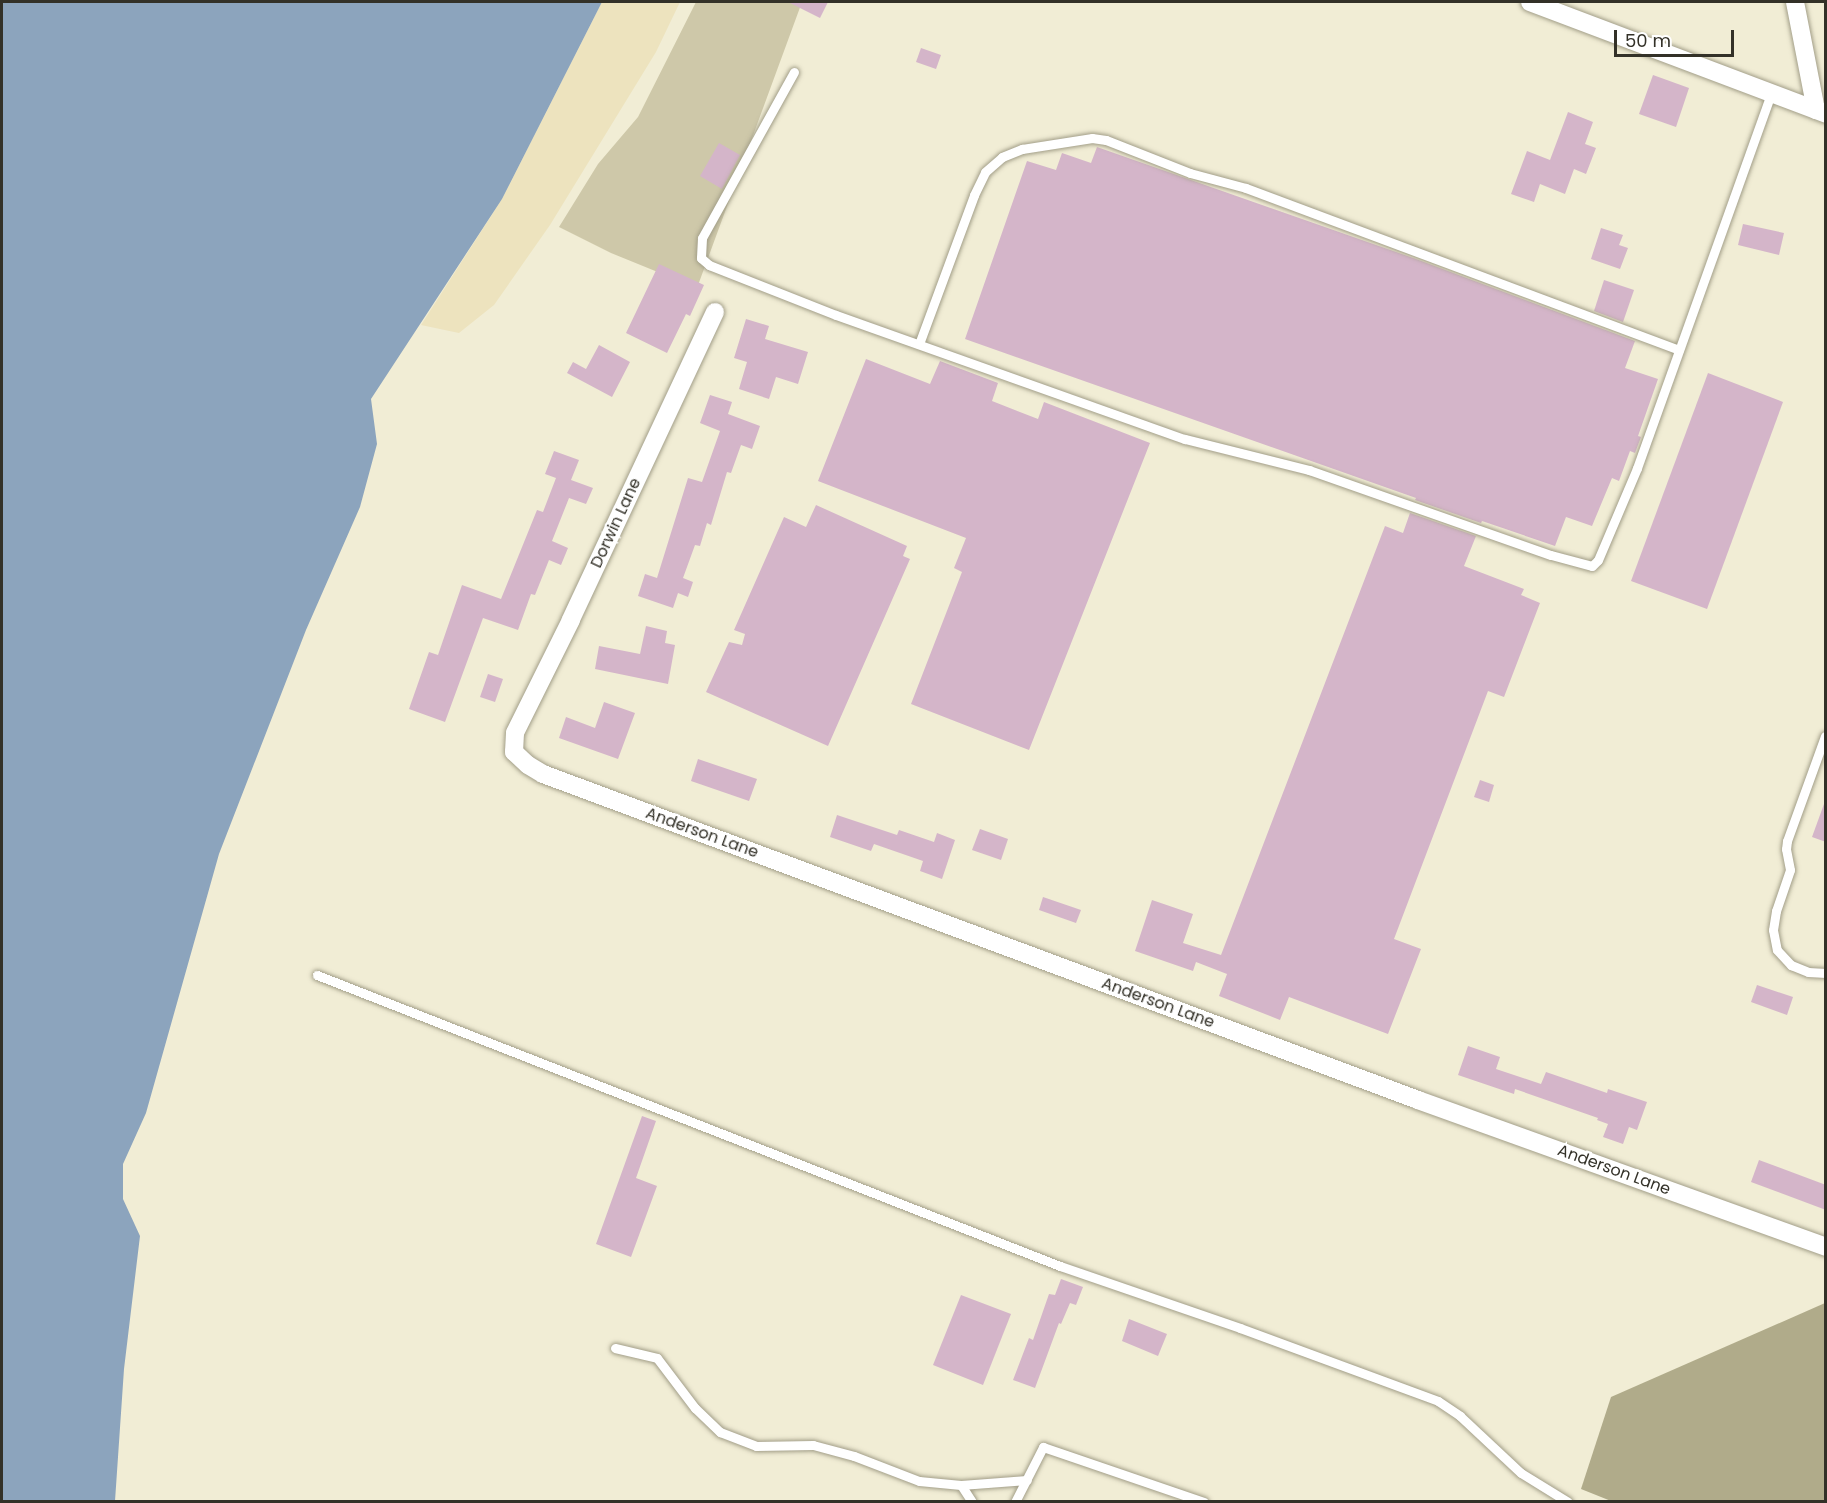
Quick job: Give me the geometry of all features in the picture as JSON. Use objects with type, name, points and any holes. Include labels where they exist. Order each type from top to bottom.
[{"type":"street","points":[[1530,2],[1821,112]]},
{"type":"street","points":[[1795,2],[1821,112]]},
{"type":"street","name":"Dorwin Lane","points":[[515,733],[571,620],[715,312]]},
{"type":"street","name":"Anderson Lane","points":[[515,733],[514,752],[528,765],[543,774],[1407,1096],[1826,1247]]},
{"type":"lane","points":[[794,72],[702,238],[701,258],[732,276],[1185,439],[1309,470],[1551,555],[1592,566],[1599,560],[1637,468],[1770,93]]},
{"type":"lane","points":[[920,344],[985,172],[1002,157],[1022,149],[1092,138],[1106,140],[1190,173],[1246,188],[1679,350]]},
{"type":"lane","points":[[1825,736],[1787,841],[1786,849],[1790,870],[1776,911],[1773,930],[1777,950],[1791,965],[1808,972],[1826,973]]},
{"type":"lane","points":[[317,975],[1060,1266],[1240,1328],[1438,1401],[1460,1416],[1521,1473],[1568,1502]]},
{"type":"lane","points":[[615,1348],[657,1358],[695,1408],[720,1432],[756,1446],[813,1445],[854,1456],[919,1481],[961,1485],[1027,1480]]},
{"type":"lane","points":[[1015,1502],[1043,1447],[1204,1502]]},
{"type":"lane","points":[[961,1485],[972,1502]]},
{"type":"shaded area","points":[[696,2],[802,2],[697,288],[611,253],[559,227],[598,164],[638,117]]},
{"type":"shaded area","points":[[1825,1303],[1825,1501],[1611,1501],[1581,1489],[1611,1397]]},
{"type":"sand","points":[[602,2],[680,2],[656,52],[550,225],[494,305],[459,333],[421,325],[502,199]]},
{"type":"water","points":[[2,2],[602,2],[502,199],[371,399],[377,444],[360,507],[306,630],[219,854],[146,1113],[123,1164],[123,1199],[140,1236],[124,1369],[115,1501],[2,1501]]},
{"type":"building","points":[[788,2],[828,2],[820,18]]},
{"type":"building","points":[[921,48],[941,55],[936,69],[916,62]]},
{"type":"building","points":[[1653,75],[1689,88],[1676,127],[1639,114]]},
{"type":"building","points":[[1568,112],[1593,122],[1585,144],[1596,148],[1586,174],[1574,169],[1565,194],[1540,184],[1534,202],[1511,194],[1527,151],[1550,160]]},
{"type":"building","points":[[719,143],[740,155],[722,189],[700,176]]},
{"type":"building","points":[[1097,147],[1416,259],[1635,341],[1625,368],[1658,379],[1638,436],[1641,437],[1635,453],[1630,451],[1619,481],[1612,478],[1592,526],[1566,517],[1555,546],[1415,500],[1416,498],[965,339],[1027,161],[1056,170],[1062,153],[1091,163]]},
{"type":"building","points":[[1743,224],[1784,233],[1779,255],[1738,245]]},
{"type":"building","points":[[1601,228],[1623,235],[1619,245],[1628,248],[1620,269],[1591,259]]},
{"type":"building","points":[[659,264],[704,285],[690,316],[686,314],[667,353],[626,333]]},
{"type":"building","points":[[1604,280],[1634,290],[1623,322],[1594,311]]},
{"type":"building","points":[[746,319],[769,326],[765,339],[808,352],[798,384],[776,377],[769,399],[739,389],[747,362],[734,358]]},
{"type":"building","points":[[599,345],[630,362],[612,397],[567,373],[573,362],[586,369]]},
{"type":"building","points":[[866,359],[930,384],[940,361],[998,383],[992,401],[1038,419],[1044,402],[1150,443],[1029,750],[911,704],[962,572],[954,568],[966,538],[818,481]]},
{"type":"building","points":[[1708,373],[1783,402],[1707,609],[1631,581]]},
{"type":"building","points":[[710,395],[732,402],[728,414],[760,426],[752,449],[741,445],[731,473],[727,472],[711,525],[707,523],[700,546],[695,545],[683,578],[693,582],[688,597],[678,593],[673,608],[638,596],[645,574],[657,578],[688,478],[702,482],[720,431],[700,423]]},
{"type":"building","points":[[554,451],[579,460],[571,480],[593,488],[586,504],[569,498],[552,541],[568,548],[561,565],[549,560],[535,595],[531,594],[518,630],[483,618],[445,722],[409,709],[429,652],[438,655],[462,585],[501,599],[537,510],[543,512],[556,478],[545,474]]},
{"type":"building","points":[[816,505],[907,546],[903,556],[910,559],[828,746],[706,692],[729,642],[742,645],[745,634],[734,630],[784,517],[806,527]]},
{"type":"building","points":[[1410,513],[1476,536],[1464,566],[1524,589],[1521,595],[1540,603],[1504,697],[1488,691],[1394,939],[1421,949],[1388,1034],[1289,997],[1280,1020],[1219,996],[1227,974],[1196,962],[1193,971],[1135,951],[1152,900],[1193,914],[1183,943],[1221,955],[1385,526],[1403,533]]},
{"type":"building","points":[[646,626],[667,631],[665,643],[675,645],[668,684],[595,669],[599,646],[640,654]]},
{"type":"building","points":[[488,674],[503,679],[495,702],[480,697]]},
{"type":"building","points":[[604,702],[635,713],[618,759],[559,738],[566,717],[595,728]]},
{"type":"building","points":[[698,759],[757,779],[749,801],[691,781]]},
{"type":"building","points":[[1480,780],[1494,785],[1489,802],[1474,797]]},
{"type":"building","points":[[1824,804],[1826,804],[1826,842],[1812,837]]},
{"type":"building","points":[[837,815],[897,835],[899,830],[934,842],[937,833],[955,840],[942,879],[920,871],[923,861],[874,844],[871,851],[830,837]]},
{"type":"building","points":[[980,829],[1008,839],[1001,860],[972,850]]},
{"type":"building","points":[[1043,897],[1081,910],[1076,923],[1039,910]]},
{"type":"building","points":[[1757,985],[1793,997],[1787,1015],[1751,1002]]},
{"type":"building","points":[[1468,1046],[1500,1057],[1496,1069],[1541,1084],[1546,1072],[1607,1093],[1608,1089],[1647,1102],[1637,1130],[1629,1127],[1623,1144],[1603,1137],[1608,1124],[1597,1120],[1598,1118],[1515,1089],[1514,1094],[1458,1075]]},
{"type":"building","points":[[642,1116],[656,1121],[636,1178],[657,1186],[631,1257],[596,1244]]},
{"type":"building","points":[[1759,1160],[1826,1185],[1826,1210],[1751,1182]]},
{"type":"building","points":[[1061,1279],[1083,1287],[1076,1305],[1070,1303],[1061,1324],[1059,1323],[1035,1388],[1013,1380],[1029,1338],[1033,1340],[1049,1294],[1055,1295]]},
{"type":"building","points":[[961,1295],[1011,1314],[983,1385],[933,1365]]},
{"type":"building","points":[[1129,1319],[1167,1334],[1158,1356],[1122,1341]]}]
